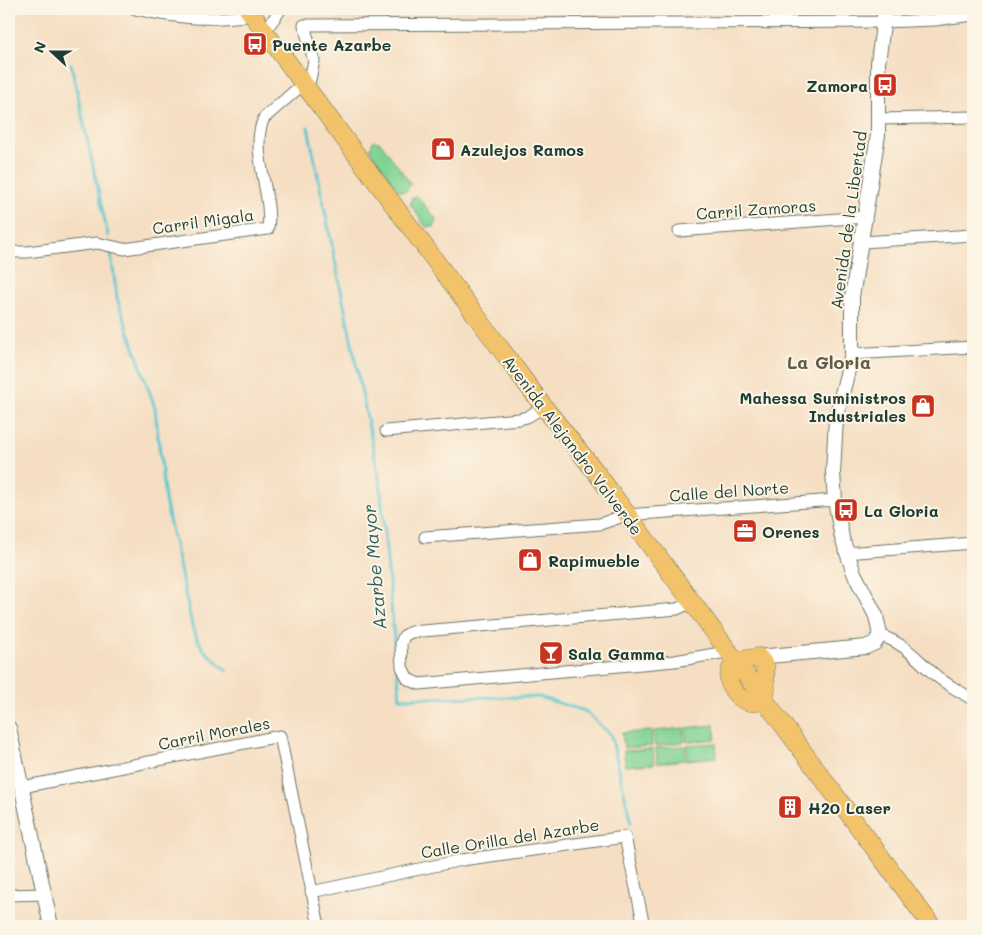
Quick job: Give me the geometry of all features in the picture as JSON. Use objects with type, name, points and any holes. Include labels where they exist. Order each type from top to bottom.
[{"type":"main road","points":[[251,12],[265,31]]},
{"type":"main road","name":"Avenida Alejandro Valverde","points":[[265,31],[544,407],[595,471],[730,657],[932,926]]},
{"type":"main road","points":[[730,657],[758,657],[765,665],[767,674],[766,691],[762,700]]},
{"type":"street","points":[[136,9],[168,16],[201,20],[251,12]]},
{"type":"street","points":[[265,31],[281,9]]},
{"type":"street","points":[[306,86],[314,61],[304,25],[884,16],[935,20],[973,15]]},
{"type":"street","name":"Avenida de la Libertad","points":[[880,635],[876,616],[846,553],[835,500],[833,442],[836,418],[852,354],[852,297],[862,242],[879,119],[878,63],[884,16]]},
{"type":"street","name":"Carril Migala","points":[[9,252],[26,252],[98,243],[124,249],[268,228],[270,218],[261,156],[260,126],[264,118],[306,86]]},
{"type":"street","points":[[879,119],[973,117]]},
{"type":"street","name":"Carril Zamoras","points":[[679,231],[865,217]]},
{"type":"street","points":[[862,242],[973,235]]},
{"type":"street","points":[[852,354],[973,347]]},
{"type":"street","points":[[386,431],[519,419],[527,417],[544,407]]},
{"type":"street","name":"Calle del Norte","points":[[425,537],[600,524],[626,515],[835,500]]},
{"type":"street","points":[[846,553],[973,543]]},
{"type":"street","points":[[690,602],[677,609],[411,632],[404,636],[401,643],[402,667],[408,679],[419,684],[730,657]]},
{"type":"street","points":[[758,657],[866,647],[875,643],[880,635],[898,642],[917,656],[934,674],[973,700]]},
{"type":"street","points":[[767,674],[771,663],[779,655]]},
{"type":"street","points":[[9,728],[50,926]]},
{"type":"street","name":"Carril Morales","points":[[22,787],[280,736],[319,926]]},
{"type":"street","name":"Calle Orilla del Azarbe","points":[[311,892],[462,860],[625,837],[644,926]]},
{"type":"street","points":[[9,895],[44,894]]},
{"type":"green space","points":[[373,141],[380,142],[411,184],[406,191],[399,191],[370,150]]},
{"type":"green space","points":[[417,196],[436,219],[434,227],[426,227],[410,204],[411,199]]},
{"type":"green space","points":[[714,725],[716,739],[686,742],[685,728]]},
{"type":"green space","points":[[683,728],[684,742],[655,746],[654,731]]},
{"type":"green space","points":[[652,731],[652,746],[624,748],[622,733]]},
{"type":"green space","points":[[716,743],[717,757],[688,760],[687,745]]},
{"type":"green space","points":[[685,746],[686,760],[657,763],[656,748]]},
{"type":"green space","points":[[653,749],[654,764],[625,766],[624,751]]},
{"type":"waterway","points":[[71,64],[108,236]]},
{"type":"waterway","name":"Azarbe Mayor","points":[[308,127],[380,482],[396,661]]},
{"type":"waterway","points":[[111,253],[117,298],[155,408],[165,500],[193,630],[203,649],[227,671]]},
{"type":"waterway","name":"Azarbe Mayor","points":[[397,667],[400,698],[539,697],[585,711],[611,735],[631,823]]},
{"type":"place","name":"Puente Azarbe","points":[[255,44]]},
{"type":"place","name":"Zamora","points":[[885,85]]},
{"type":"place","name":"Azulejos Ramos","points":[[443,149]]},
{"type":"place","name":"Mahessa Suministros Industriales","points":[[923,406]]},
{"type":"place","name":"La Gloria","points":[[846,510]]},
{"type":"place","name":"Orenes","points":[[745,531]]},
{"type":"place","name":"Rapimueble","points":[[530,560]]},
{"type":"place","name":"Sala Gamma","points":[[551,653]]},
{"type":"place","name":"H20 Laser","points":[[790,807]]},
{"type":"district","name":"La Gloria","points":[[829,362]]}]
